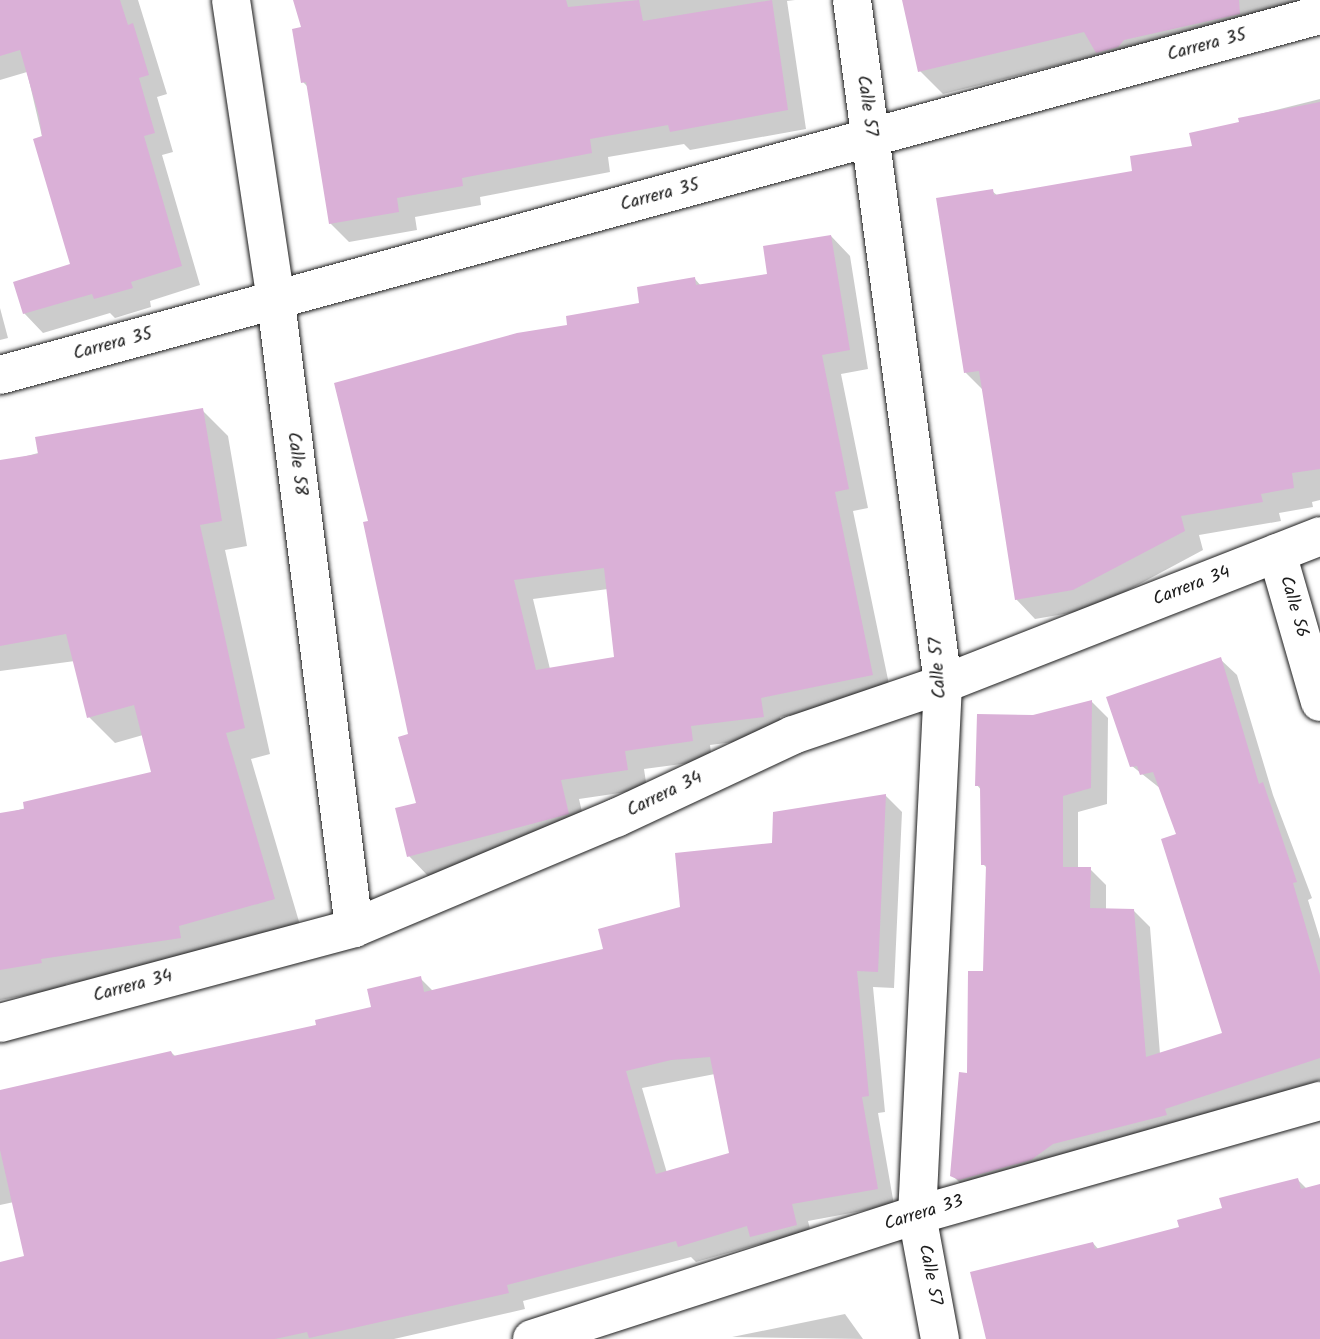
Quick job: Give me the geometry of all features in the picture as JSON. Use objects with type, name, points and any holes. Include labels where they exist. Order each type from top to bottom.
[{"type":"street","name":"Calle 58","points":[[231,0],[276,302],[354,929]]},
{"type":"street","name":"Calle 57","points":[[852,0],[943,684],[918,1215],[940,1339]]},
{"type":"street","name":"Carrera 35","points":[[0,375],[276,302],[1320,15]]},
{"type":"street","name":"Carrera 34","points":[[0,1023],[354,929],[616,818],[793,735],[943,684],[1320,536]]},
{"type":"street","name":"Calle 56","points":[[1277,553],[1320,702]]},
{"type":"street","name":"Carrera 33","points":[[533,1339],[918,1215],[1320,1101]]},
{"type":"building","points":[[0,0],[120,0],[128,25],[133,23],[149,75],[139,78],[155,133],[144,136],[182,266],[131,282],[133,288],[94,299],[92,294],[23,314],[13,282],[70,264],[33,139],[42,136],[20,50],[0,56]]},
{"type":"building","points":[[293,0],[566,0],[568,7],[639,0],[643,21],[772,0],[788,110],[670,132],[668,125],[590,139],[592,153],[462,178],[463,186],[397,198],[399,212],[329,224],[306,82],[301,83],[292,29],[301,27]]},
{"type":"building","points":[[902,0],[1239,0],[1240,14],[1124,40],[1118,47],[1096,53],[1084,32],[918,72]]},
{"type":"building","points":[[1320,102],[1320,469],[1292,473],[1294,488],[1261,494],[1263,502],[1181,516],[1185,531],[1073,590],[1015,600],[979,371],[964,373],[936,198],[993,189],[994,195],[1132,171],[1130,156],[1192,146],[1189,133],[1239,122],[1238,118]]},
{"type":"building","points":[[831,235],[850,350],[822,355],[849,489],[835,492],[873,675],[761,698],[764,717],[691,726],[693,741],[625,751],[628,770],[561,780],[569,814],[407,857],[395,808],[416,803],[398,737],[408,734],[363,522],[368,521],[334,383],[517,333],[567,325],[566,316],[639,303],[637,287],[695,277],[696,285],[767,274],[763,246]],"holes":[[[604,568],[614,657],[536,670],[514,580]]]},
{"type":"building","points":[[203,408],[222,521],[200,525],[245,728],[226,733],[275,899],[179,926],[181,938],[41,959],[42,963],[0,970],[0,813],[24,809],[23,802],[151,772],[134,705],[87,718],[66,634],[0,646],[0,460],[38,454],[35,437]]},
{"type":"building","points":[[1221,657],[1259,784],[1263,782],[1297,882],[1293,883],[1320,975],[1320,1058],[1165,1109],[1167,1115],[1053,1144],[1031,1160],[959,1180],[950,1176],[959,1072],[967,1073],[968,971],[983,971],[986,865],[981,865],[980,786],[975,786],[977,714],[1033,715],[1092,700],[1091,788],[1063,796],[1063,867],[1091,867],[1090,908],[1134,909],[1146,1057],[1222,1033],[1161,839],[1176,834],[1153,772],[1140,775],[1137,766],[1130,767],[1106,697]]},
{"type":"building","points":[[886,794],[878,972],[857,971],[869,1096],[862,1097],[878,1189],[792,1204],[797,1225],[750,1237],[747,1226],[678,1247],[676,1241],[507,1285],[509,1293],[309,1338],[307,1332],[275,1339],[0,1339],[0,1262],[24,1256],[0,1150],[0,1090],[171,1051],[173,1056],[316,1025],[315,1020],[371,1007],[367,989],[421,976],[424,992],[603,949],[598,929],[680,907],[675,853],[772,843],[773,812]],"holes":[[[710,1057],[729,1153],[656,1174],[626,1071],[671,1060]]]},
{"type":"building","points":[[1298,1178],[1301,1189],[1320,1184],[1320,1339],[986,1339],[970,1272],[1093,1242],[1095,1249],[1179,1227],[1177,1220],[1222,1208],[1219,1198]]}]
